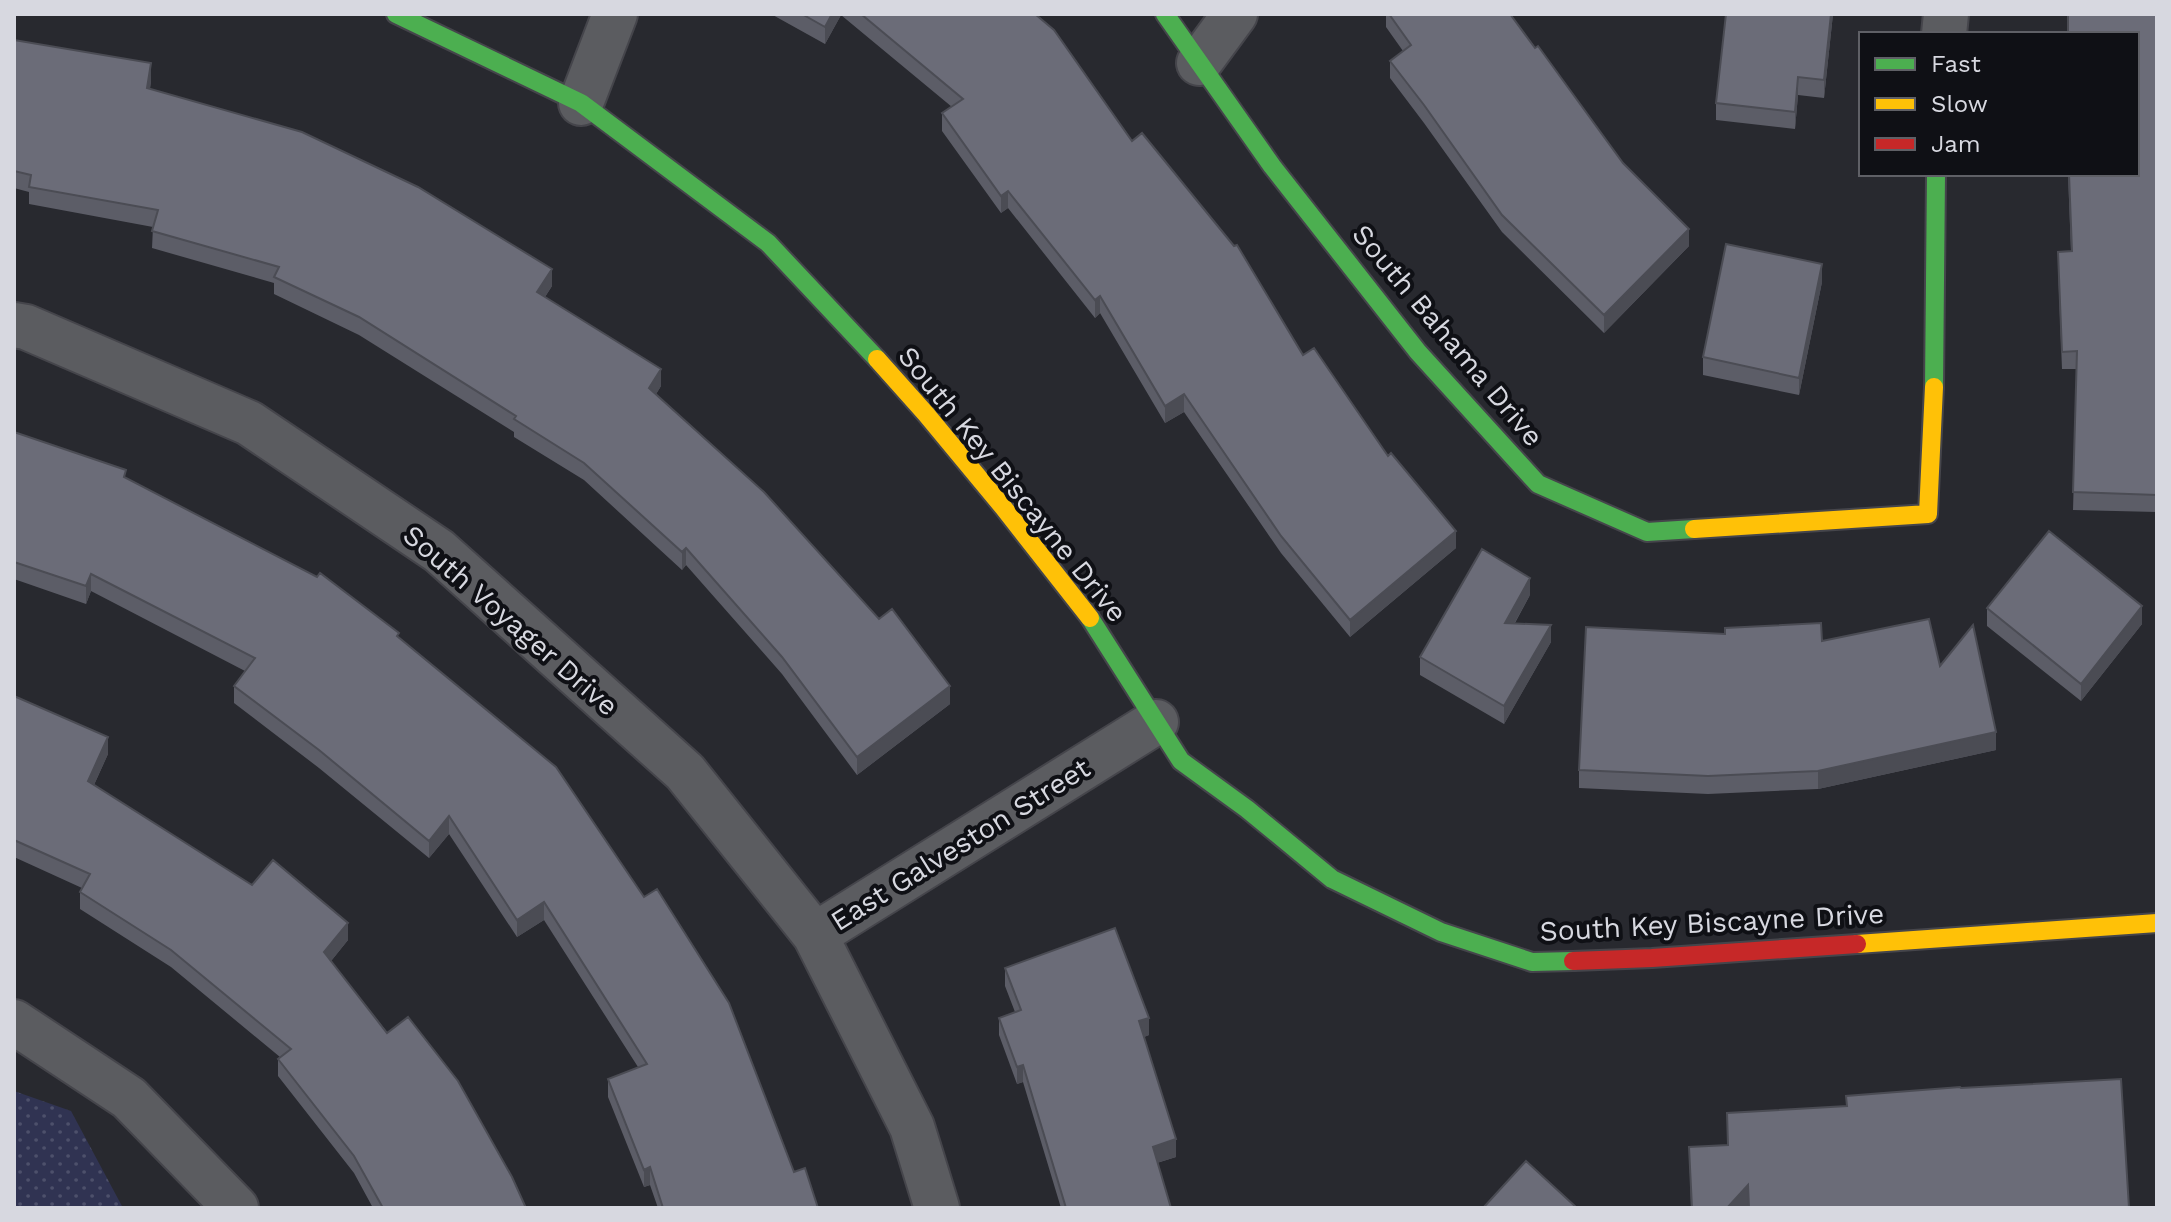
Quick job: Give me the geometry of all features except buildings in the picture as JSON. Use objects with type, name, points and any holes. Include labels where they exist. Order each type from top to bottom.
[{"type":"street","name":"South Key Biscayne Drive","points":[[396,14],[581,103],[768,243],[926,414],[1087,613],[1181,761],[1247,809],[1332,879],[1441,932],[1532,962],[1652,958],[2157,923]]},
{"type":"street","points":[[581,103],[615,14]]},
{"type":"street","name":"South Bahama Drive","points":[[1165,14],[1272,166],[1418,352],[1538,484],[1647,532],[1928,514],[1935,364],[1936,176]]},
{"type":"street","points":[[1199,63],[1235,14]]},
{"type":"street","name":"South Voyager Drive","points":[[14,325],[26,327],[249,423],[439,551],[685,772],[815,935]]},
{"type":"street","name":"East Galveston Street","points":[[937,1208],[912,1127],[815,935],[1156,722]]},
{"type":"street","points":[[14,1022],[129,1098],[236,1208]]},
{"type":"shaded area","points":[[14,1091],[71,1111],[123,1208],[14,1208]]},
{"type":"traffic: fast","points":[[396,14],[581,103],[768,243],[877,359]]},
{"type":"traffic: fast","points":[[1165,14],[1272,166],[1418,352],[1538,484],[1647,532],[1694,529]]},
{"type":"traffic: fast","points":[[1934,387],[1936,176]]},
{"type":"traffic: fast","points":[[1090,618],[1181,761],[1247,809],[1332,879],[1441,932],[1532,962],[1573,961]]},
{"type":"traffic: slow","points":[[877,359],[1003,507],[1090,618]]},
{"type":"traffic: slow","points":[[1694,529],[1928,514],[1934,387]]},
{"type":"traffic: slow","points":[[1857,944],[2157,923]]},
{"type":"traffic: jam","points":[[1573,961],[1857,944]]}]
